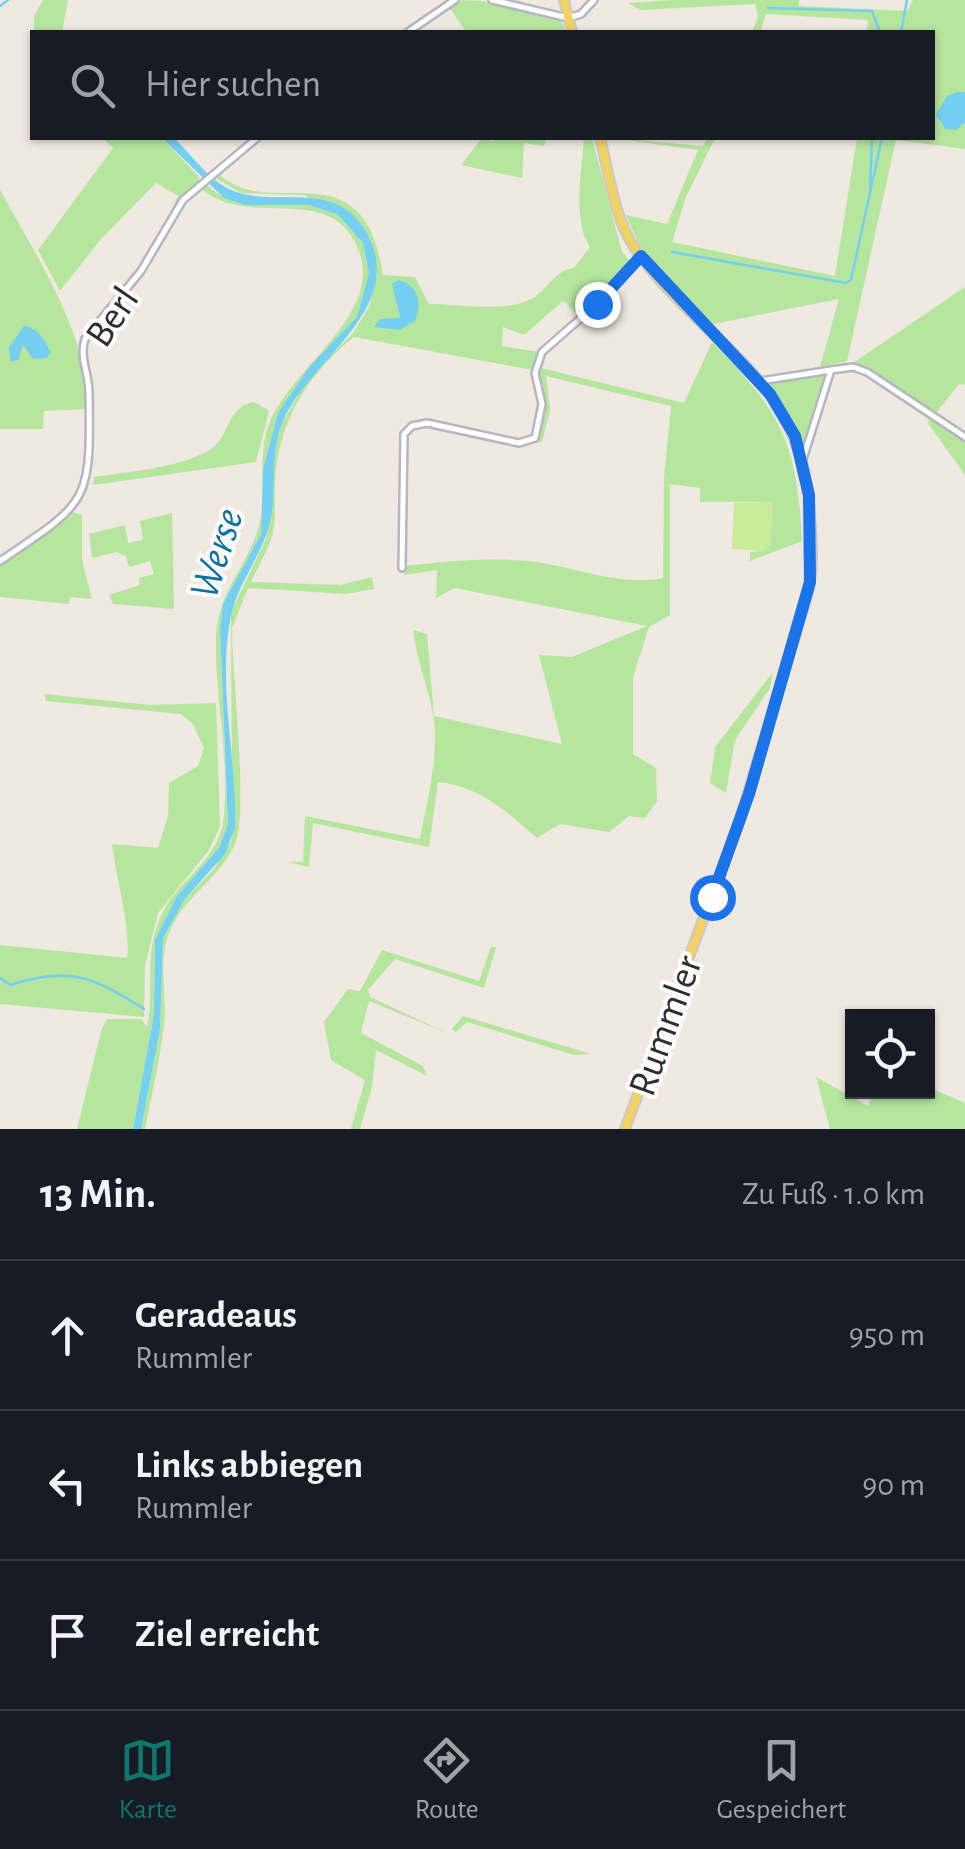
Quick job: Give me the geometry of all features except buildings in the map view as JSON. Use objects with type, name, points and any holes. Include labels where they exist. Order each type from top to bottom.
[{"type":"main road","points":[[564,0],[571,30]]},
{"type":"main road","name":"Rummler","points":[[601,140],[622,221],[641,256],[760,381],[788,423],[803,459],[812,543],[808,592],[746,804],[625,1129]]},
{"type":"street","points":[[411,30],[455,0]]},
{"type":"street","points":[[492,0],[568,18],[581,14],[594,0]]},
{"type":"street","name":"Berl","points":[[0,560],[63,520],[80,498],[86,478],[90,421],[85,339],[141,271],[177,207],[213,171],[254,140]]},
{"type":"street","points":[[402,568],[404,434],[412,426],[427,423],[519,444],[535,438],[542,404],[535,373],[542,352],[641,256]]},
{"type":"street","points":[[760,381],[852,367],[868,372],[965,437]]},
{"type":"street","name":"Rummler","points":[[803,459],[832,370]]},
{"type":"green space","points":[[43,0],[68,0],[62,30],[34,30],[34,17]]},
{"type":"green space","points":[[462,0],[482,1],[562,22],[564,30],[465,30],[450,8]]},
{"type":"green space","points":[[799,0],[799,6],[907,11],[913,0],[965,0],[965,149],[896,140],[935,140],[935,30],[867,30],[868,20],[766,14],[761,30],[753,30],[758,17],[755,4],[640,10],[629,3]]},
{"type":"green space","points":[[105,140],[164,140],[200,178],[169,216],[178,196],[156,183],[101,239],[60,291],[38,250],[113,148]]},
{"type":"green space","points":[[480,140],[546,140],[544,146],[524,143],[522,178],[461,165]]},
{"type":"green space","points":[[584,140],[593,140],[622,252],[631,262],[580,316],[563,301],[524,335],[503,327],[502,346],[539,352],[533,370],[354,337],[322,367],[288,421],[277,462],[273,532],[251,582],[340,585],[372,577],[374,589],[346,594],[248,588],[232,628],[240,771],[236,841],[169,933],[164,955],[162,1037],[145,1129],[141,1129],[160,1029],[163,938],[184,900],[214,869],[232,840],[231,612],[267,537],[274,449],[282,423],[308,379],[353,333],[369,307],[377,275],[362,225],[304,195],[241,193],[214,177],[217,172],[238,186],[262,192],[312,194],[335,198],[356,210],[372,234],[383,275],[415,277],[429,304],[482,307],[508,306],[531,299],[561,272],[574,268],[590,247],[581,223]]},
{"type":"green space","points":[[626,140],[703,146],[706,140],[714,140],[686,197],[672,242],[835,276],[857,140],[896,140],[847,361],[820,367],[839,299],[713,324],[642,251],[626,215],[667,224],[698,150]]},
{"type":"green space","points":[[206,185],[224,198],[245,205],[309,205],[338,215],[363,243],[369,274],[367,295],[357,317],[278,413],[262,487],[263,450],[269,424],[297,380],[349,315],[360,292],[363,269],[356,244],[343,226],[326,215],[242,206],[201,189]]},
{"type":"green space","points":[[0,190],[58,296],[86,382],[87,409],[44,411],[43,429],[0,429]]},
{"type":"green space","points":[[965,287],[965,385],[959,384],[933,417],[965,440],[965,475],[928,423],[928,410],[875,374],[850,365]]},
{"type":"green space","points":[[712,342],[754,389],[781,431],[796,478],[802,541],[750,561],[750,552],[764,551],[772,502],[700,502],[700,488],[670,484],[670,615],[649,627],[633,677],[633,754],[656,768],[657,801],[645,818],[629,816],[609,832],[560,824],[537,838],[479,794],[438,782],[429,847],[313,823],[309,867],[288,862],[303,862],[305,816],[420,839],[432,777],[435,729],[413,630],[427,634],[434,716],[562,744],[539,655],[572,657],[647,626],[455,588],[436,598],[437,570],[404,575],[404,566],[511,560],[628,580],[663,578],[664,478],[671,406],[546,376],[550,410],[542,442],[531,444],[544,402],[538,373],[541,368],[684,403]]},
{"type":"green space","points":[[826,373],[804,449],[794,422],[766,383]]},
{"type":"green space","points":[[254,402],[269,411],[256,462],[93,485],[94,477],[167,466],[208,451],[238,409]]},
{"type":"green space","points":[[773,502],[771,545],[764,551],[732,549],[734,503]]},
{"type":"green space","points":[[262,505],[261,534],[223,603],[258,529]]},
{"type":"green space","points":[[73,512],[82,515],[82,560],[92,599],[70,597],[69,604],[0,597],[0,565]]},
{"type":"green space","points":[[172,513],[174,609],[113,604],[109,595],[140,585],[139,578],[154,574],[150,561],[129,567],[126,556],[117,552],[92,558],[89,534],[125,525],[128,543],[143,540],[140,521]]},
{"type":"green space","points":[[223,605],[220,628],[228,824],[219,848],[177,896],[155,940],[154,1014],[133,1129],[77,1129],[102,1028],[107,1019],[141,1019],[147,1027],[152,944],[161,916],[213,849],[223,823],[225,778],[216,641]]},
{"type":"green space","points":[[773,672],[770,688],[735,740],[726,793],[710,783],[715,747]]},
{"type":"green space","points":[[44,694],[150,705],[216,703],[220,826],[209,850],[158,913],[145,965],[144,1017],[0,1004],[0,945],[127,958],[125,917],[112,844],[158,848],[168,816],[169,783],[198,766],[204,748],[193,724],[181,714],[46,701]]},
{"type":"green space","points":[[491,947],[496,947],[484,988],[395,959],[368,990],[370,997],[447,1033],[369,1001],[361,1033],[423,1066],[427,1076],[376,1050],[372,1087],[360,1129],[351,1129],[365,1080],[331,1060],[324,1022],[348,989],[360,991],[382,950],[479,981]]},
{"type":"green space","points":[[463,1016],[591,1054],[574,1055],[467,1022],[456,1032],[452,1029]]},
{"type":"green space","points":[[816,1077],[845,1093],[845,1099],[855,1099],[868,1106],[870,1099],[935,1099],[935,1090],[965,1103],[965,1129],[830,1129]]},
{"type":"water","points":[[965,92],[965,123],[956,130],[945,129],[936,114],[947,96]]},
{"type":"water","points":[[164,140],[176,140],[207,173],[229,189],[246,195],[318,199],[350,212],[363,227],[375,255],[376,281],[352,330],[296,398],[279,434],[271,518],[263,544],[234,603],[227,642],[235,828],[225,854],[184,900],[163,938],[160,1029],[141,1129],[133,1129],[154,1014],[155,940],[177,896],[219,848],[228,824],[220,628],[223,604],[261,534],[263,469],[278,413],[310,366],[357,317],[369,274],[363,243],[338,215],[309,205],[245,205],[224,198]]},
{"type":"water","points":[[398,280],[410,286],[417,296],[415,321],[399,330],[374,327],[380,319],[400,318],[392,284]]},
{"type":"water","points":[[24,326],[44,339],[51,352],[47,358],[33,359],[23,345],[18,360],[11,362],[9,347]]},
{"type":"waterway","points":[[0,6],[8,0]]},
{"type":"waterway","points":[[901,30],[907,0]]},
{"type":"waterway","points":[[768,8],[872,11],[879,30]]},
{"type":"waterway","points":[[870,190],[872,140]]},
{"type":"waterway","points":[[672,252],[846,283],[851,280],[882,140]]},
{"type":"waterway","points":[[0,978],[10,985],[49,976],[81,978],[144,1009]]},
{"type":"route","points":[[597,304],[641,256],[760,381],[795,436],[806,470],[812,543],[810,582],[749,794],[712,897]]},
{"type":"water label","name":"Werse","points":[[215,553]]}]
